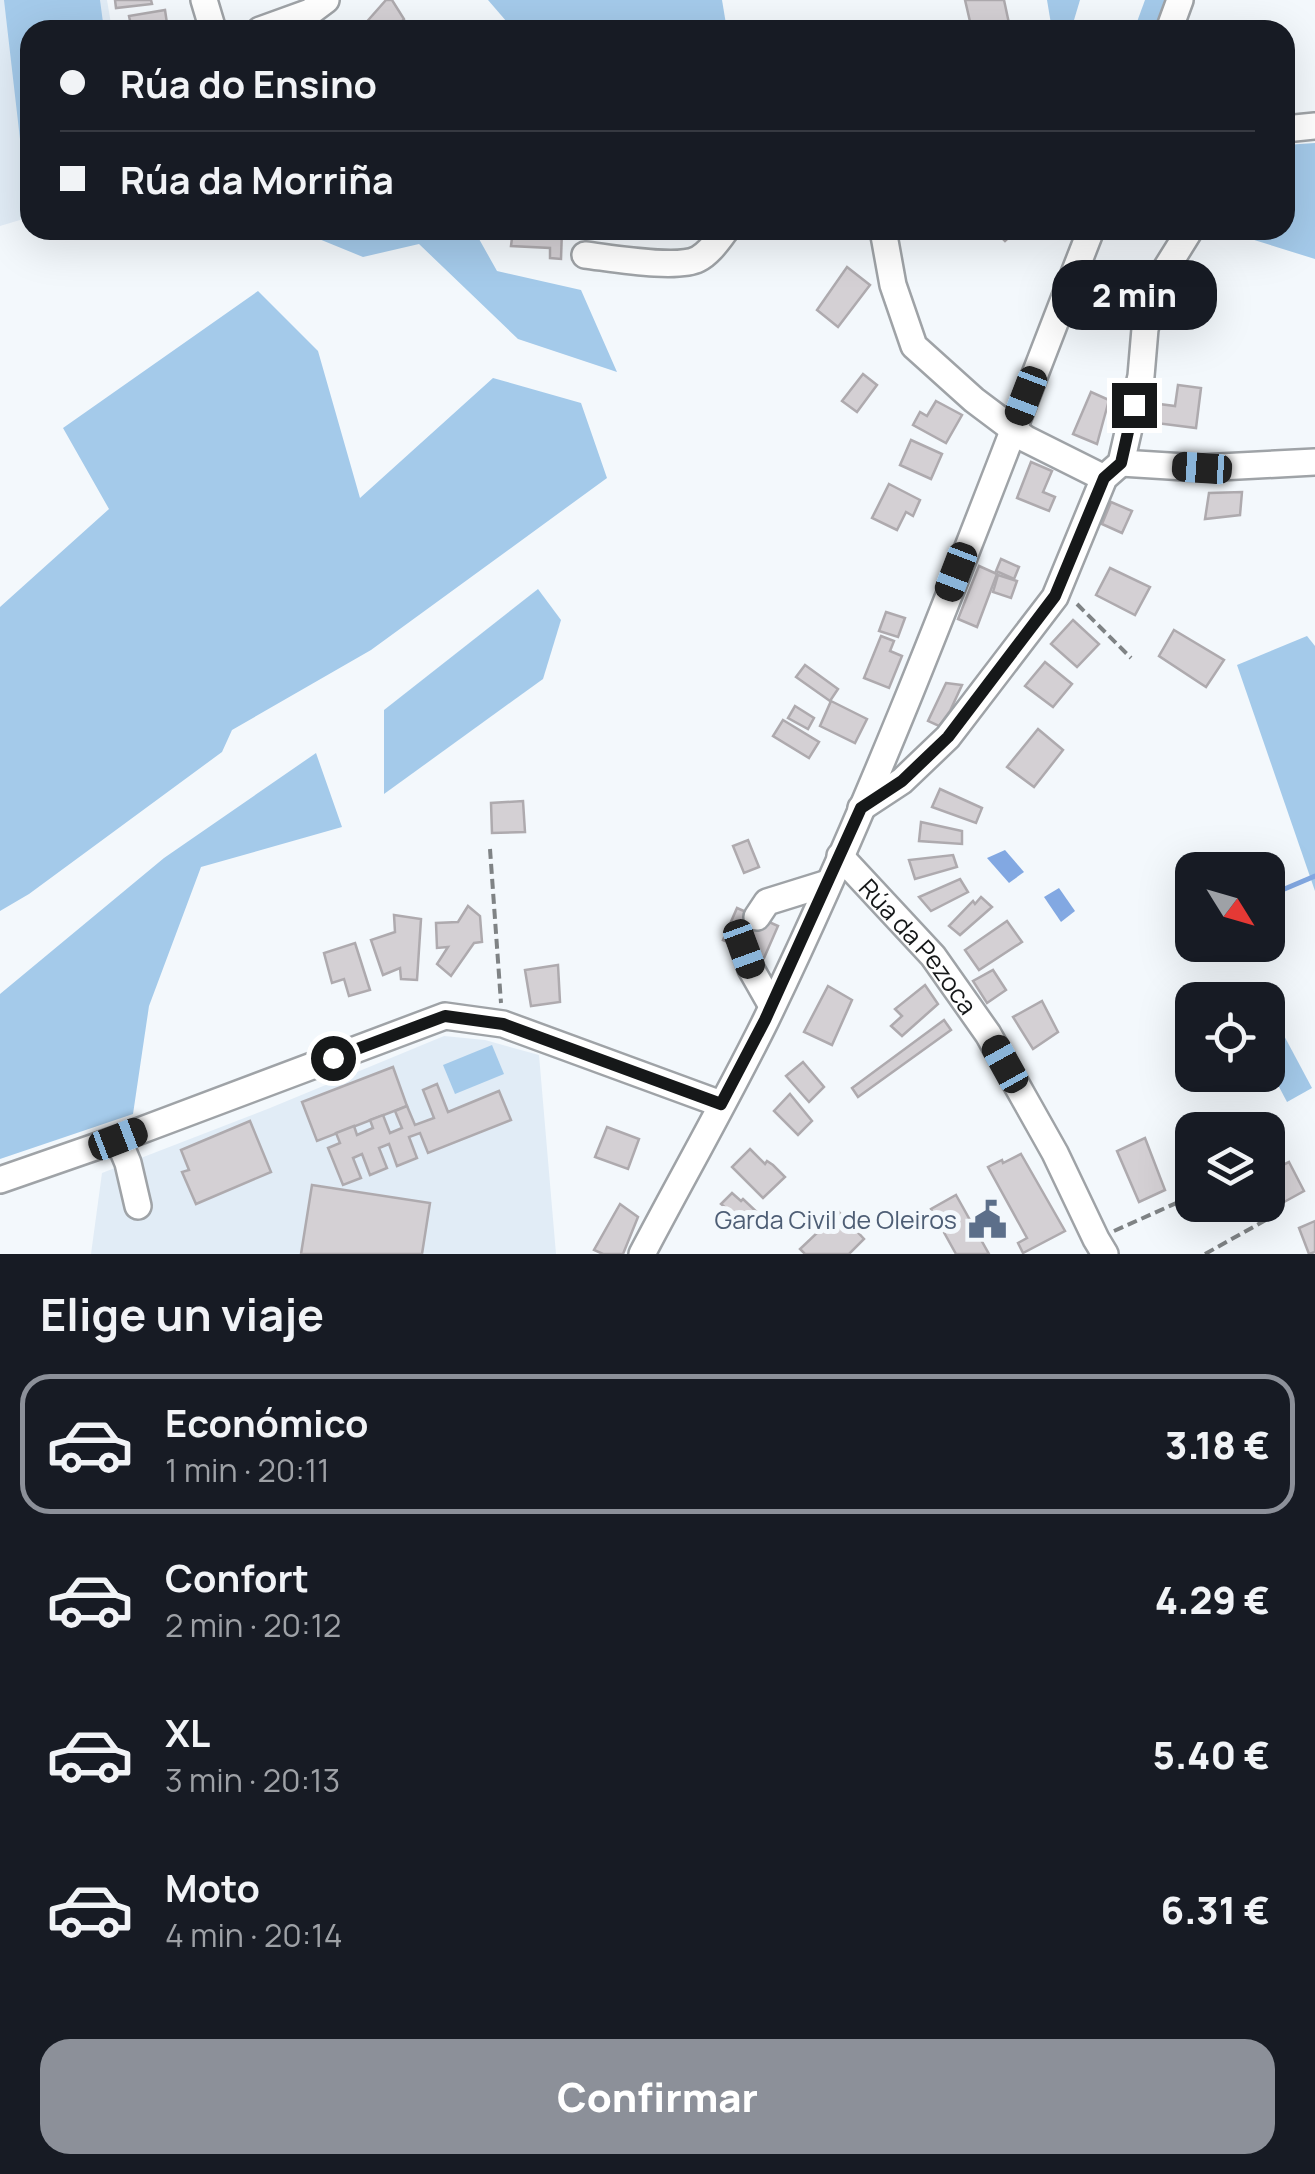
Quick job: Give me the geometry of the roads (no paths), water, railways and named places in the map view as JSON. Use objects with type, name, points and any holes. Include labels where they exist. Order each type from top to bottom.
[{"type":"street","points":[[288,20],[310,12],[326,0]]},
{"type":"street","points":[[584,255],[679,264],[697,260],[718,240]]},
{"type":"street","points":[[885,240],[893,286],[914,346],[974,400],[1026,439],[1112,470],[1315,462]]},
{"type":"street","points":[[642,1254],[772,1006],[840,856],[900,715],[1087,240]]},
{"type":"street","points":[[861,808],[902,781],[948,737],[1055,596],[1112,470],[1141,376],[1145,329],[1160,278],[1184,240]]},
{"type":"street","name":"Rúa da Pezoca","points":[[840,856],[933,956],[988,1034],[1055,1153],[1100,1247]]},
{"type":"street","points":[[757,917],[767,902],[828,883]]},
{"type":"street","points":[[744,949],[772,1006]]},
{"type":"street","points":[[0,1180],[445,1016],[503,1024],[721,1104]]},
{"type":"street","points":[[118,1139],[138,1206]]},
{"type":"waterway","points":[[1285,889],[1315,876]]},
{"type":"place","name":"Garda Civil de Oleiros","points":[[987,1219]]}]
